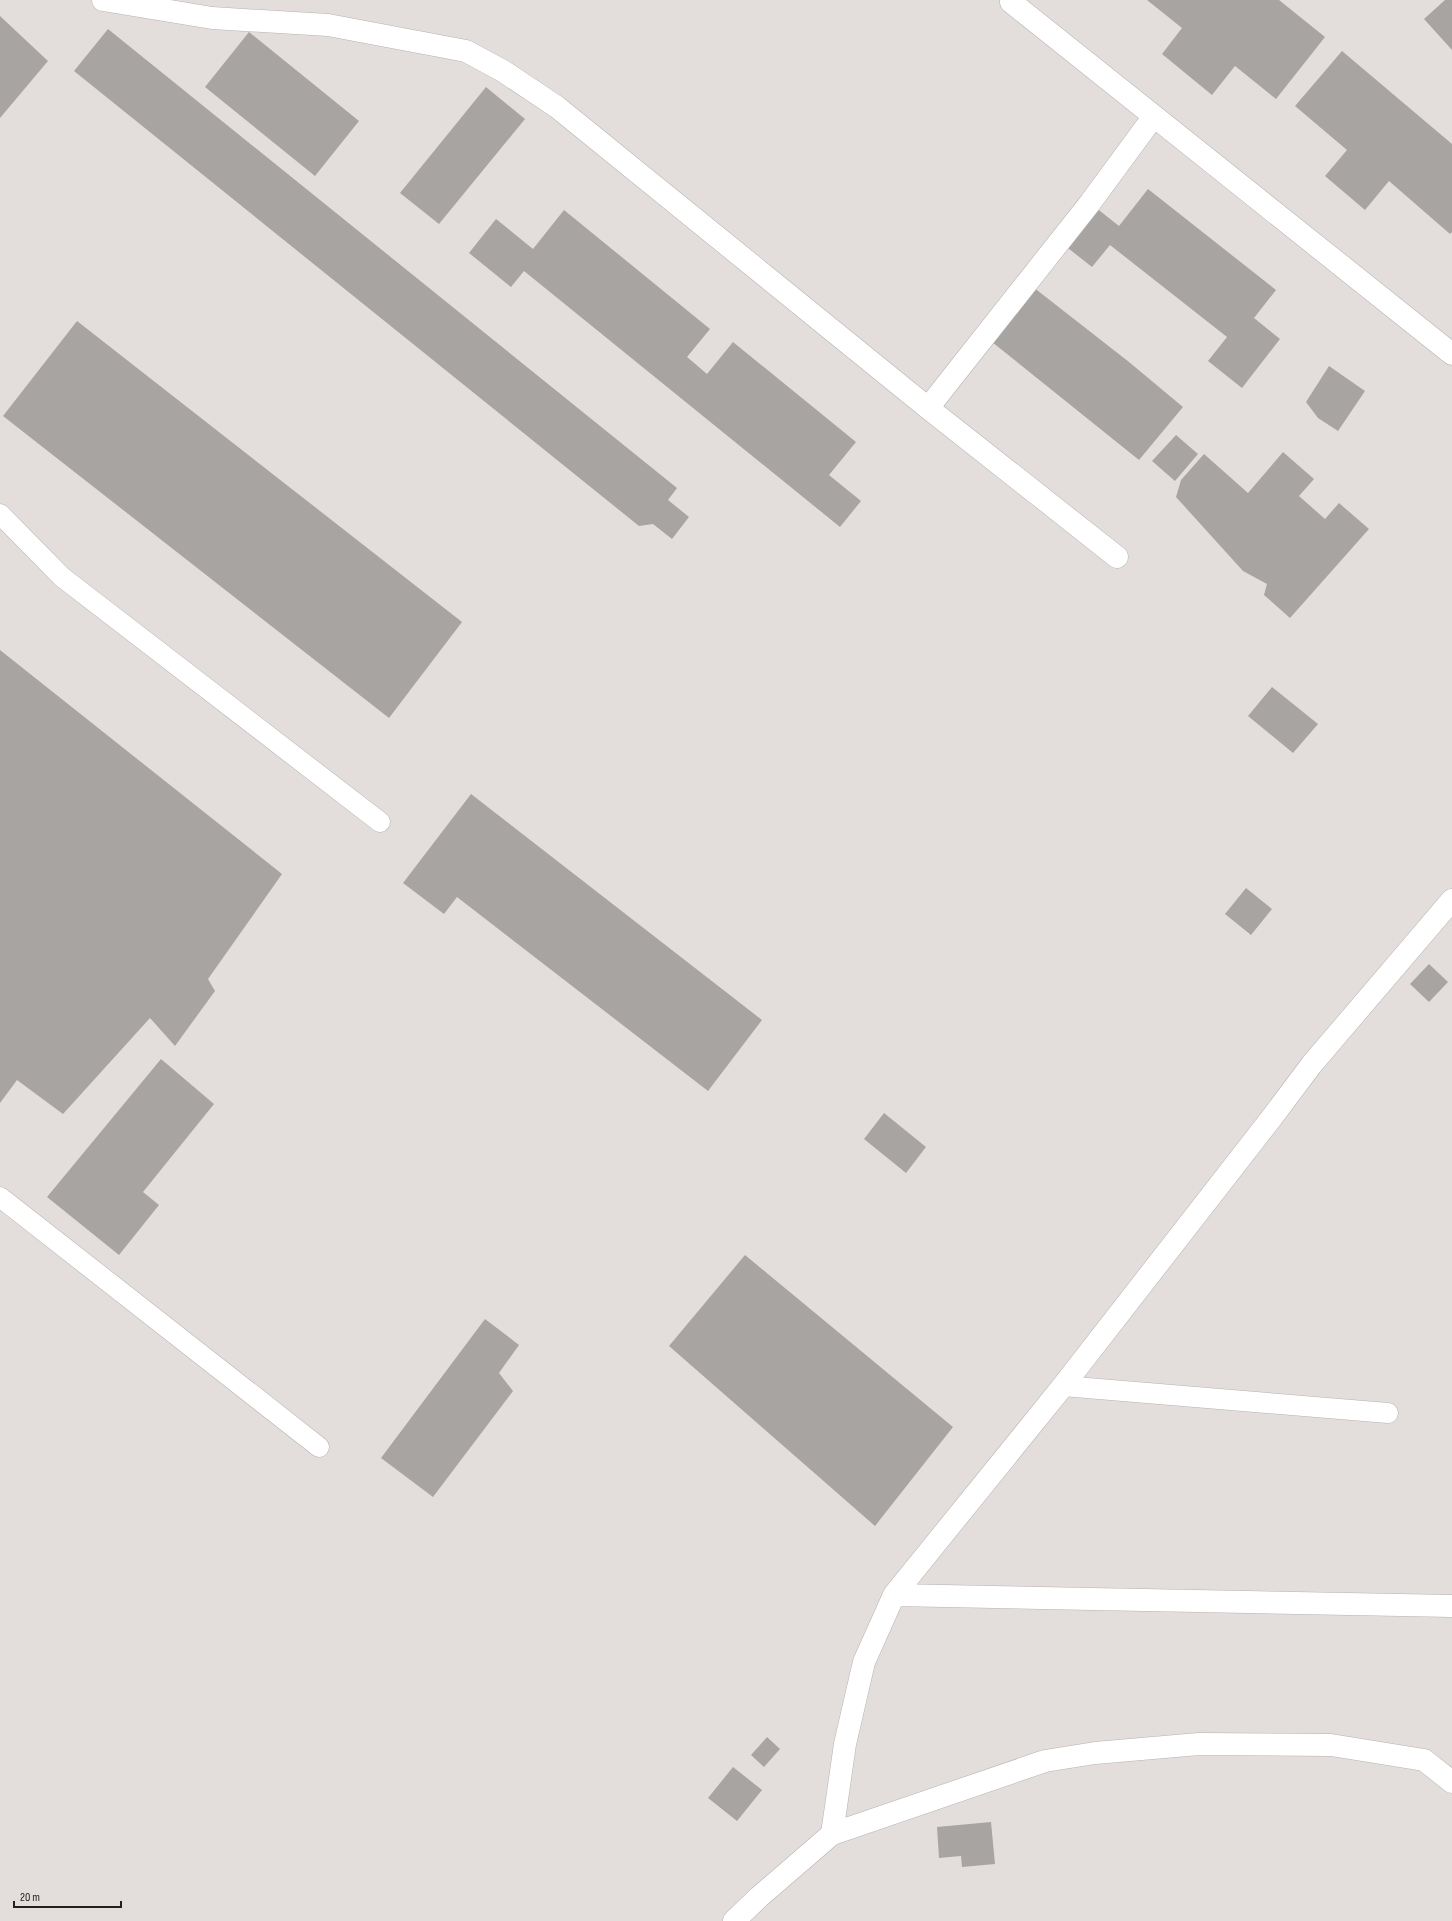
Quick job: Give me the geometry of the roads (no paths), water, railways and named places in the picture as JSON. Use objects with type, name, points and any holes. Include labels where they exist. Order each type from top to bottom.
[{"type":"street","points":[[103,0],[212,18],[328,25],[466,52],[503,71],[558,107],[928,408],[1117,557]]},
{"type":"street","points":[[1011,2],[1452,354]]},
{"type":"street","points":[[928,408],[1090,203],[1154,116]]},
{"type":"street","points":[[832,1834],[845,1744],[864,1662],[894,1595],[1063,1386],[1312,1064],[1452,900]]},
{"type":"street","points":[[894,1595],[1452,1606]]},
{"type":"street","points":[[734,1921],[759,1897],[832,1834],[1045,1761],[1095,1753],[1199,1744],[1331,1745],[1424,1760],[1452,1782]]},
{"type":"lane","points":[[0,514],[62,577],[380,822]]},
{"type":"lane","points":[[0,1197],[319,1447]]},
{"type":"lane","points":[[1063,1386],[1388,1413]]}]
